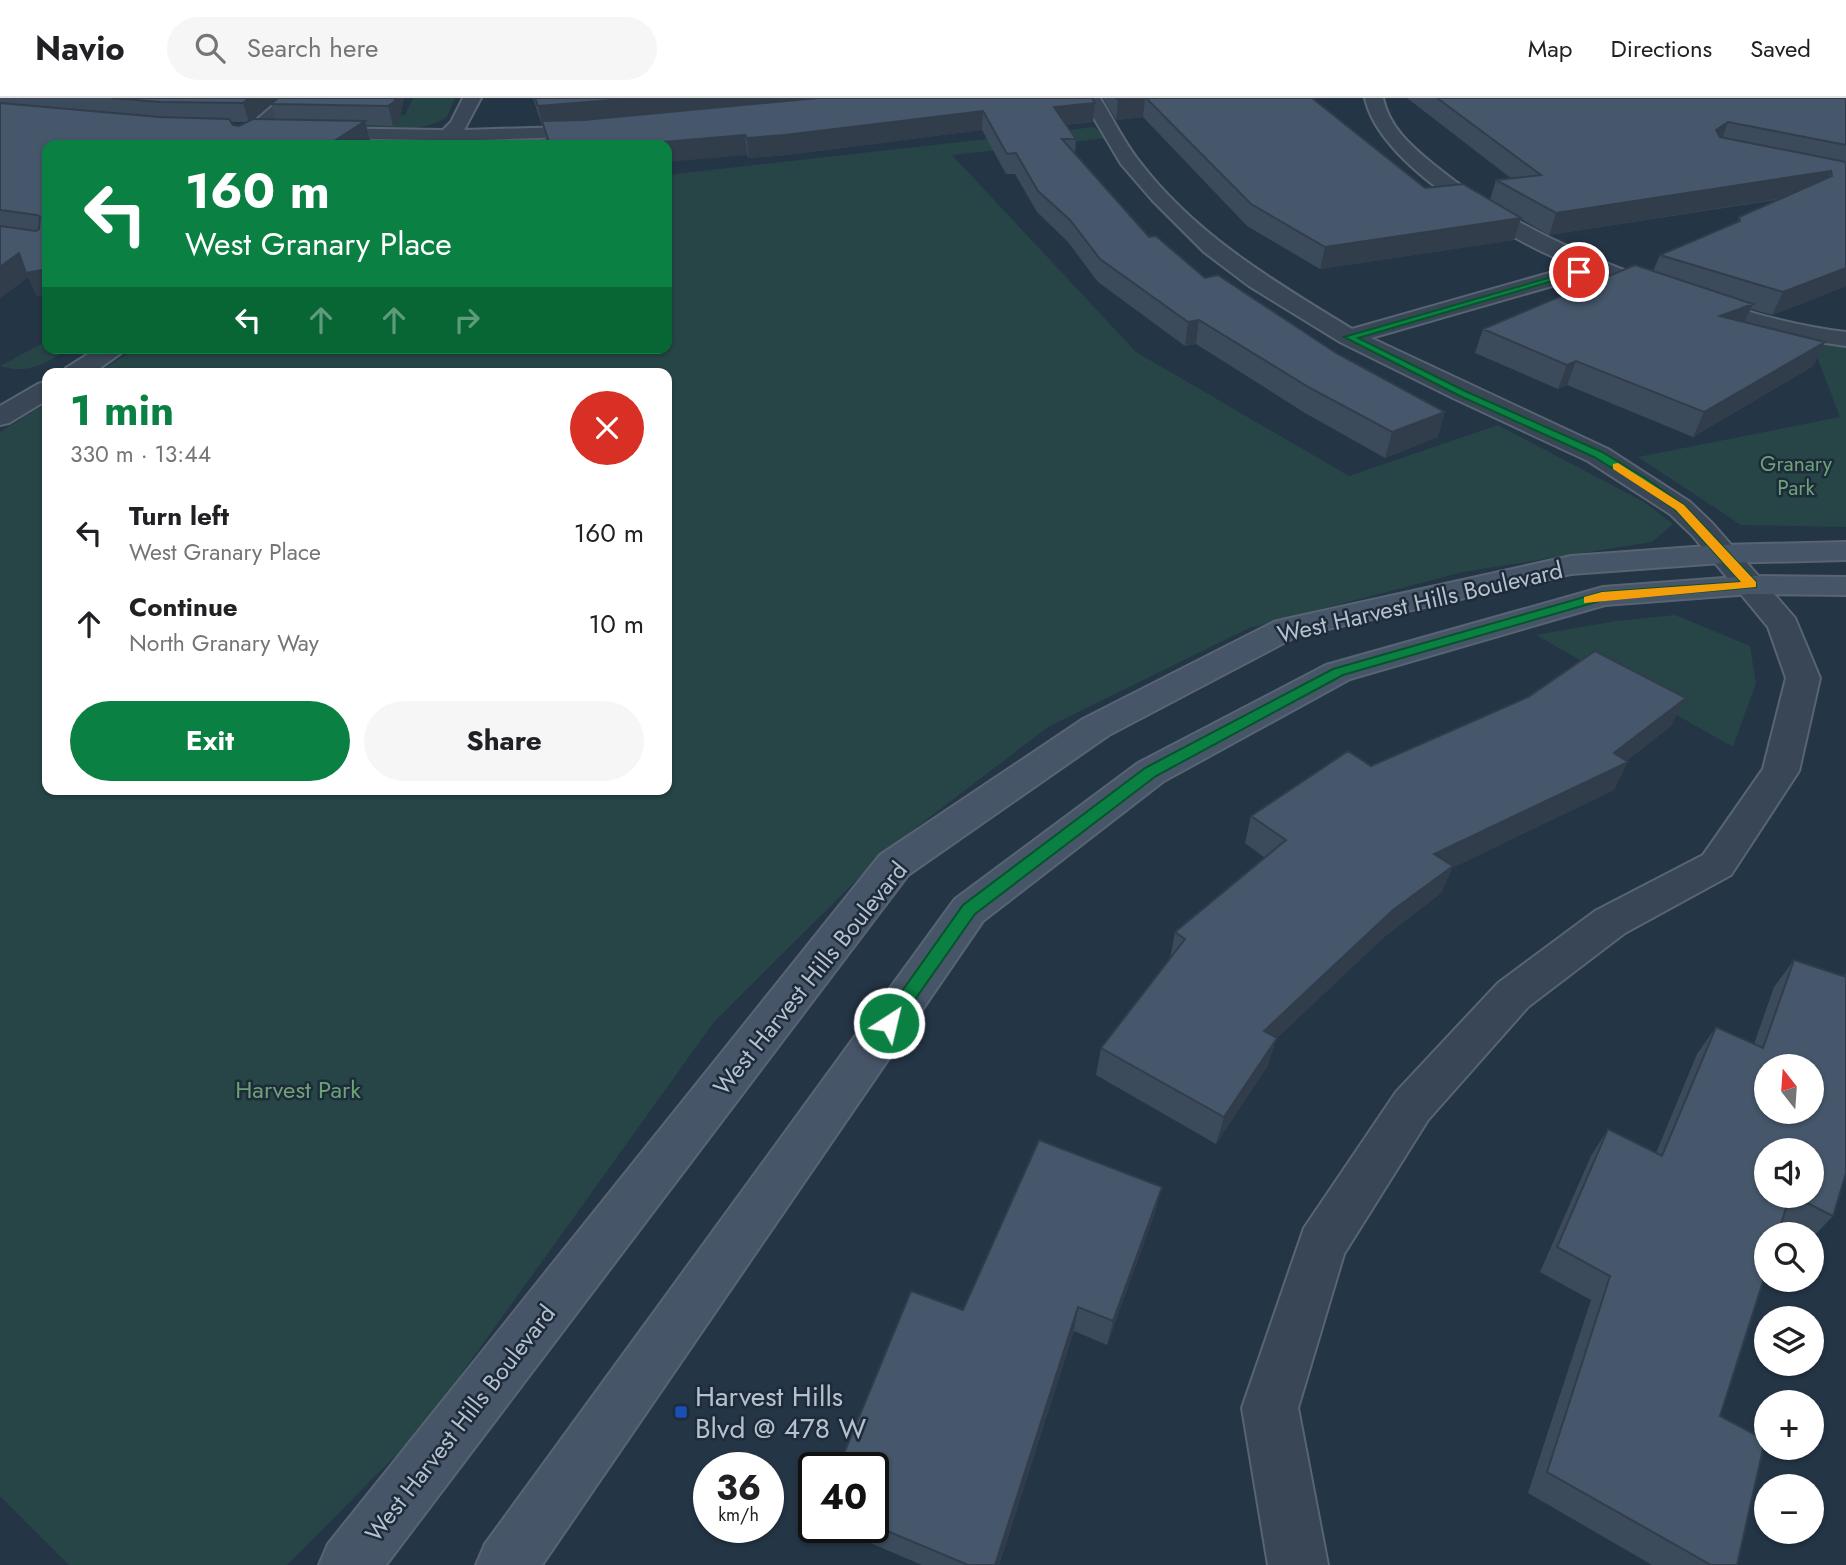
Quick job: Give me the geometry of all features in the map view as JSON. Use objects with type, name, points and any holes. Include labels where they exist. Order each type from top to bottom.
[{"type":"street","points":[[253,132],[293,98]]},
{"type":"street","points":[[442,140],[459,125],[472,98]]},
{"type":"street","points":[[1091,98],[1131,164],[1194,232],[1257,281],[1349,337],[1462,393],[1598,455],[1680,508],[1702,529],[1784,625],[1803,678],[1781,771],[1717,865],[1609,922],[1513,995],[1412,1106],[1322,1245],[1270,1408],[1298,1565]]},
{"type":"street","points":[[1374,98],[1378,114],[1403,148],[1448,187],[1552,249],[1755,322],[1813,335],[1846,338]]},
{"type":"street","points":[[231,138],[253,132],[442,140],[614,129]]},
{"type":"street","points":[[1349,337],[1596,267]]},
{"type":"street","points":[[83,368],[106,354]]},
{"type":"street","points":[[0,417],[42,392]]},
{"type":"street","name":"West Harvest Hills Boulevard","points":[[349,1565],[894,865],[1096,727],[1286,629],[1571,565],[1721,554],[1846,551]]},
{"type":"street","name":"West Harvest Hills Boulevard","points":[[506,1565],[969,910],[1150,772],[1338,672],[1602,596],[1751,585],[1846,586]]},
{"type":"green space","points":[[413,98],[455,98],[447,117],[420,127],[385,130],[320,127],[405,115]]},
{"type":"green space","name":"Harvest Park","points":[[1094,127],[1107,138],[952,155],[1136,352],[1349,476],[1498,425],[1644,502],[1673,524],[1652,542],[1463,572],[1249,628],[1048,727],[888,849],[714,1022],[421,1430],[287,1565],[69,1565],[0,1496],[0,432],[42,406],[42,795],[672,795],[672,368],[105,368],[127,354],[672,354],[672,174]]},
{"type":"green space","name":"Granary Park","points":[[1810,339],[1846,344],[1846,527],[1741,525],[1638,457],[1840,417]]},
{"type":"green space","points":[[42,344],[42,354],[61,354],[29,368],[0,366]]},
{"type":"green space","points":[[1675,615],[1750,646],[1756,683],[1733,747],[1536,635],[1616,621]]},
{"type":"building","points":[[112,98],[249,98],[243,103],[160,102]]},
{"type":"building","points":[[278,98],[395,98],[388,106],[271,104]]},
{"type":"building","points":[[535,98],[637,98],[538,106]]},
{"type":"building","points":[[818,98],[1092,98],[1095,103],[1054,107],[1076,139],[1062,139],[1149,237],[1156,236],[1205,278],[1218,275],[1336,353],[1445,412],[1392,432],[1310,388],[1199,320],[1188,322],[1100,259],[1070,220],[1038,191],[1016,153],[1007,154],[983,111],[785,135],[747,138],[745,135],[672,141],[548,140],[542,121],[584,120]]},
{"type":"building","points":[[1146,98],[1312,98],[1425,188],[1463,184],[1521,218],[1325,247],[1251,204]]},
{"type":"building","points":[[1437,98],[1846,98],[1846,145],[1728,122],[1716,130],[1720,137],[1846,162],[1846,268],[1783,292],[1660,255],[1740,221],[1739,217],[1832,176],[1831,171],[1556,213],[1496,180],[1541,175]]},
{"type":"building","points":[[0,103],[159,117],[229,119],[233,125],[239,126],[253,119],[365,121],[336,140],[42,140],[42,270],[26,273],[19,253],[0,267],[0,226],[36,231],[39,229],[40,217],[0,210]]},
{"type":"building","points":[[1635,265],[1753,304],[1720,316],[1825,342],[1704,412],[1576,361],[1567,365],[1483,329]]},
{"type":"building","points":[[1595,651],[1686,698],[1614,753],[1628,762],[1434,854],[1453,866],[1393,910],[1264,1031],[1277,1038],[1224,1117],[1101,1048],[1185,939],[1175,932],[1286,840],[1251,816],[1348,751],[1371,766],[1528,697]]},
{"type":"building","points":[[1794,960],[1846,977],[1846,1173],[1833,1216],[1817,1208],[1824,1208],[1824,1138],[1754,1138],[1754,1208],[1786,1208],[1782,1222],[1754,1222],[1754,1292],[1760,1292],[1720,1416],[1754,1434],[1754,1460],[1761,1460],[1757,1474],[1754,1474],[1754,1489],[1737,1565],[1711,1565],[1547,1472],[1610,1276],[1557,1247],[1608,1129],[1662,1156],[1716,1027],[1763,1048]]},
{"type":"building","points":[[1039,1140],[1162,1187],[1113,1321],[1078,1307],[995,1565],[968,1565],[889,1532],[889,1452],[845,1452],[911,1291],[963,1310]]},
{"type":"slow traffic","points":[[1588,600],[1602,596],[1751,585],[1680,508],[1618,466]]},
{"type":"place","name":"Harvest Hills Blvd @ 478 W","points":[[681,1412]]},
{"type":"route","points":[[889,1023],[969,910],[1150,772],[1338,672],[1602,596],[1751,585],[1721,554],[1702,529],[1680,508],[1641,480],[1598,455],[1462,393],[1349,337],[1579,272]]}]
